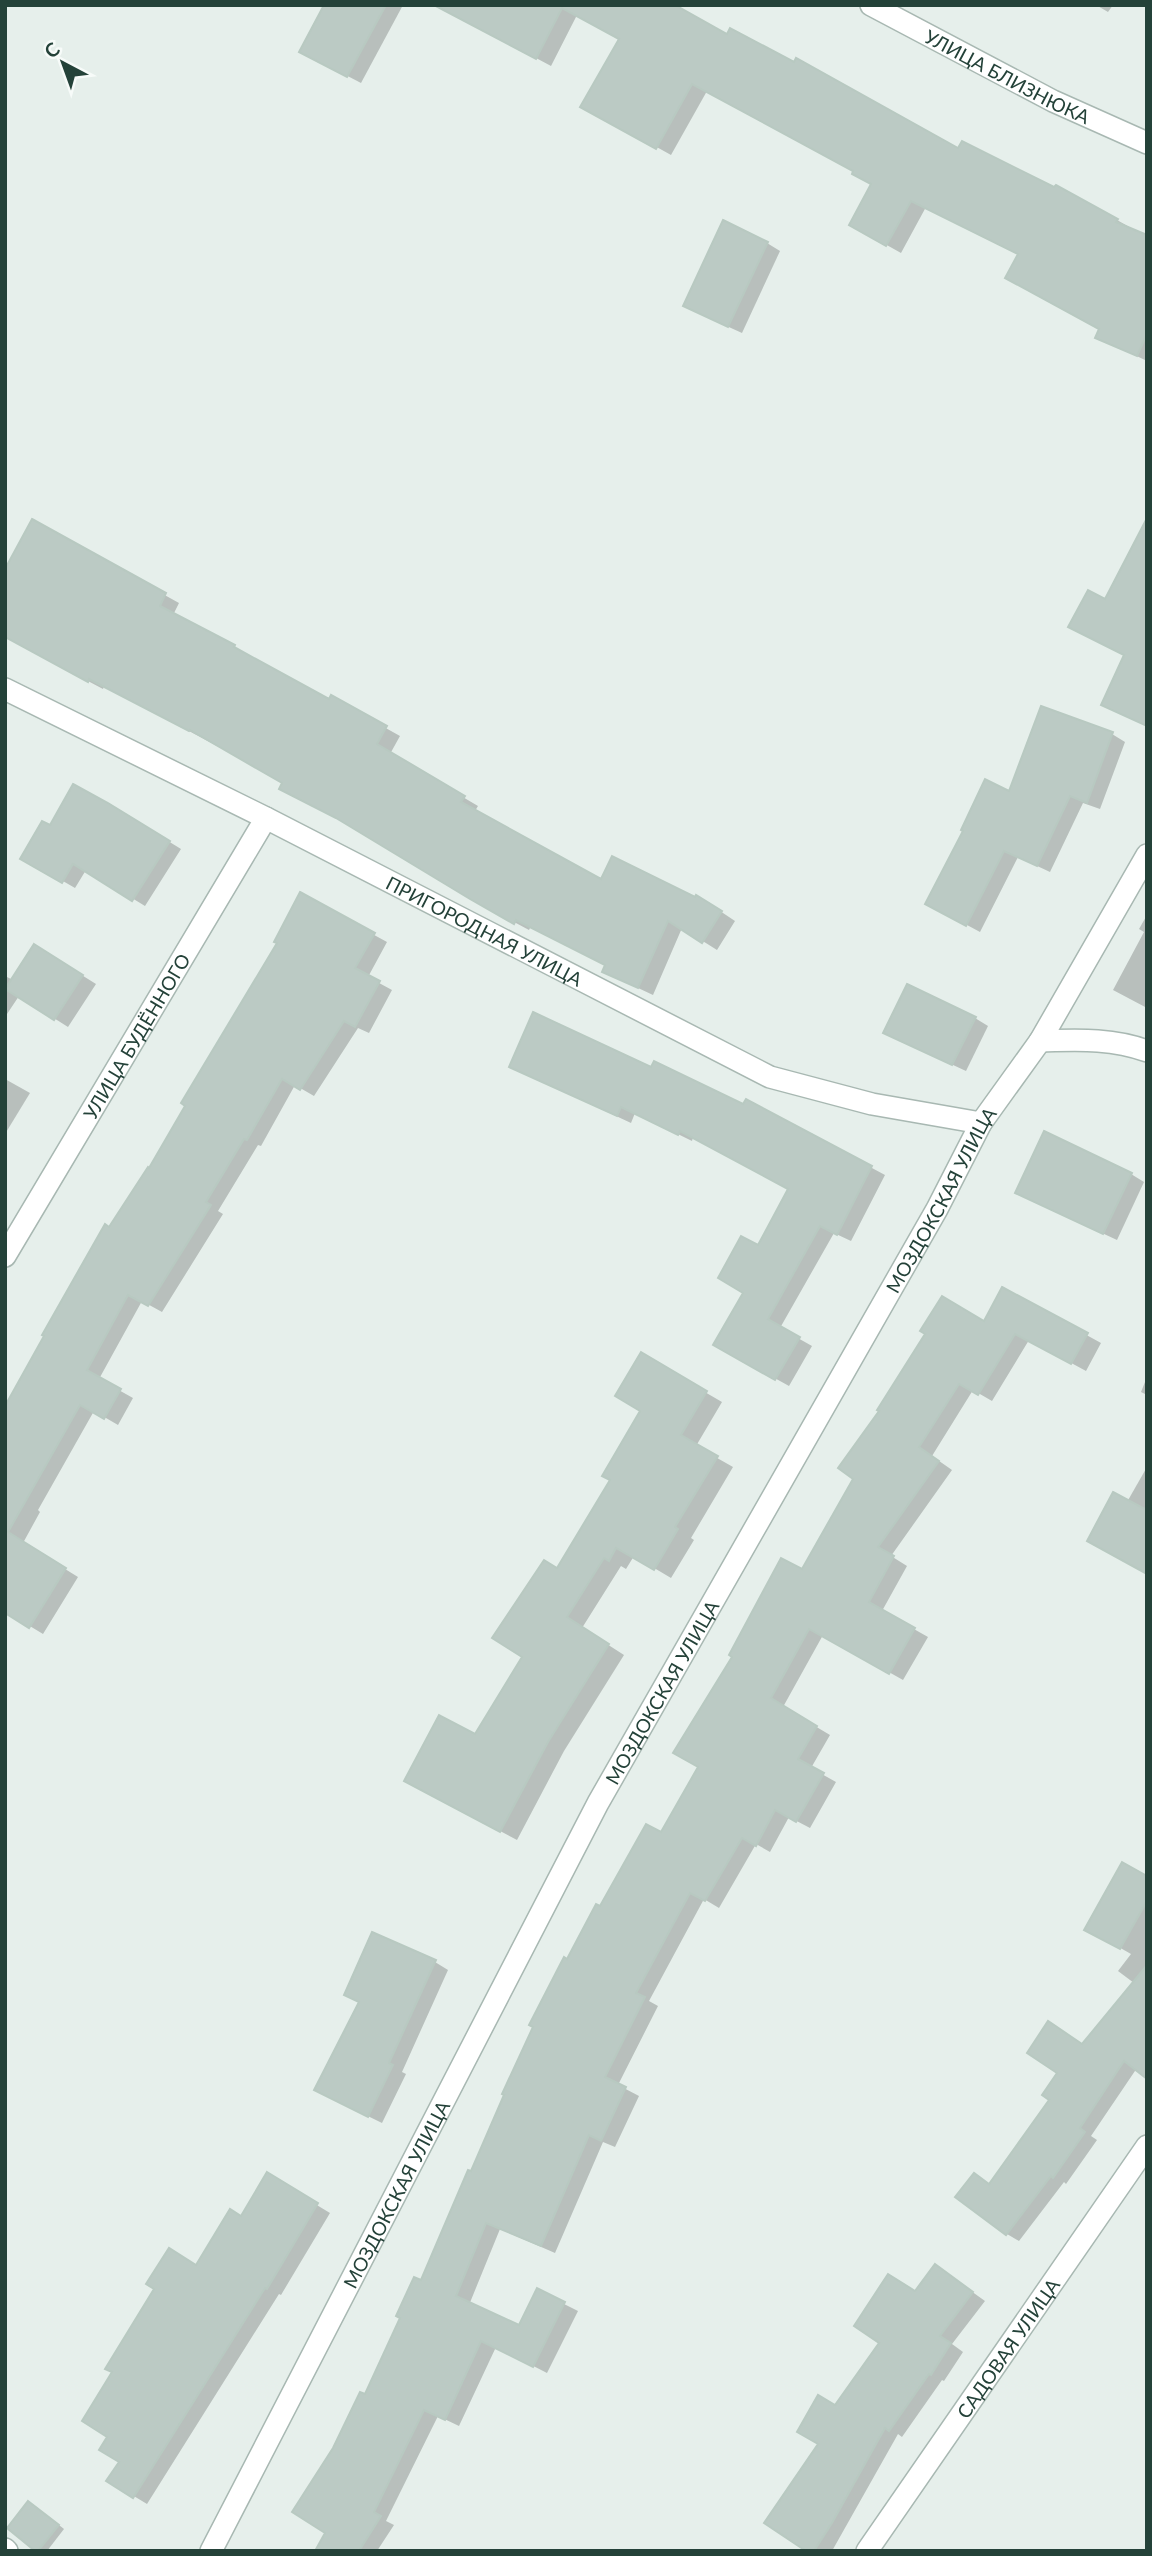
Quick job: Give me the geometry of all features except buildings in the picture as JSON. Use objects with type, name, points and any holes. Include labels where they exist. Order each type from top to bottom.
[{"type":"street","name":"УЛИЦА БЛИЗНЮКА","points":[[871,5],[1053,102],[1147,143]]},
{"type":"street","name":"ПРИГОРОДНАЯ УЛИЦА","points":[[5,688],[266,818],[770,1077],[872,1104],[981,1123]]},
{"type":"street","name":"УЛИЦА БУДЁННОГО","points":[[5,1256],[266,818]]},
{"type":"street","name":"МОЗДОКСКАЯ УЛИЦА","points":[[211,2551],[598,1803],[937,1209],[981,1123],[1040,1041],[1147,855]]},
{"type":"street","points":[[1040,1041],[1125,1043],[1147,1051]]},
{"type":"street","name":"САДОВАЯ УЛИЦА","points":[[867,2551],[1147,2146]]}]
